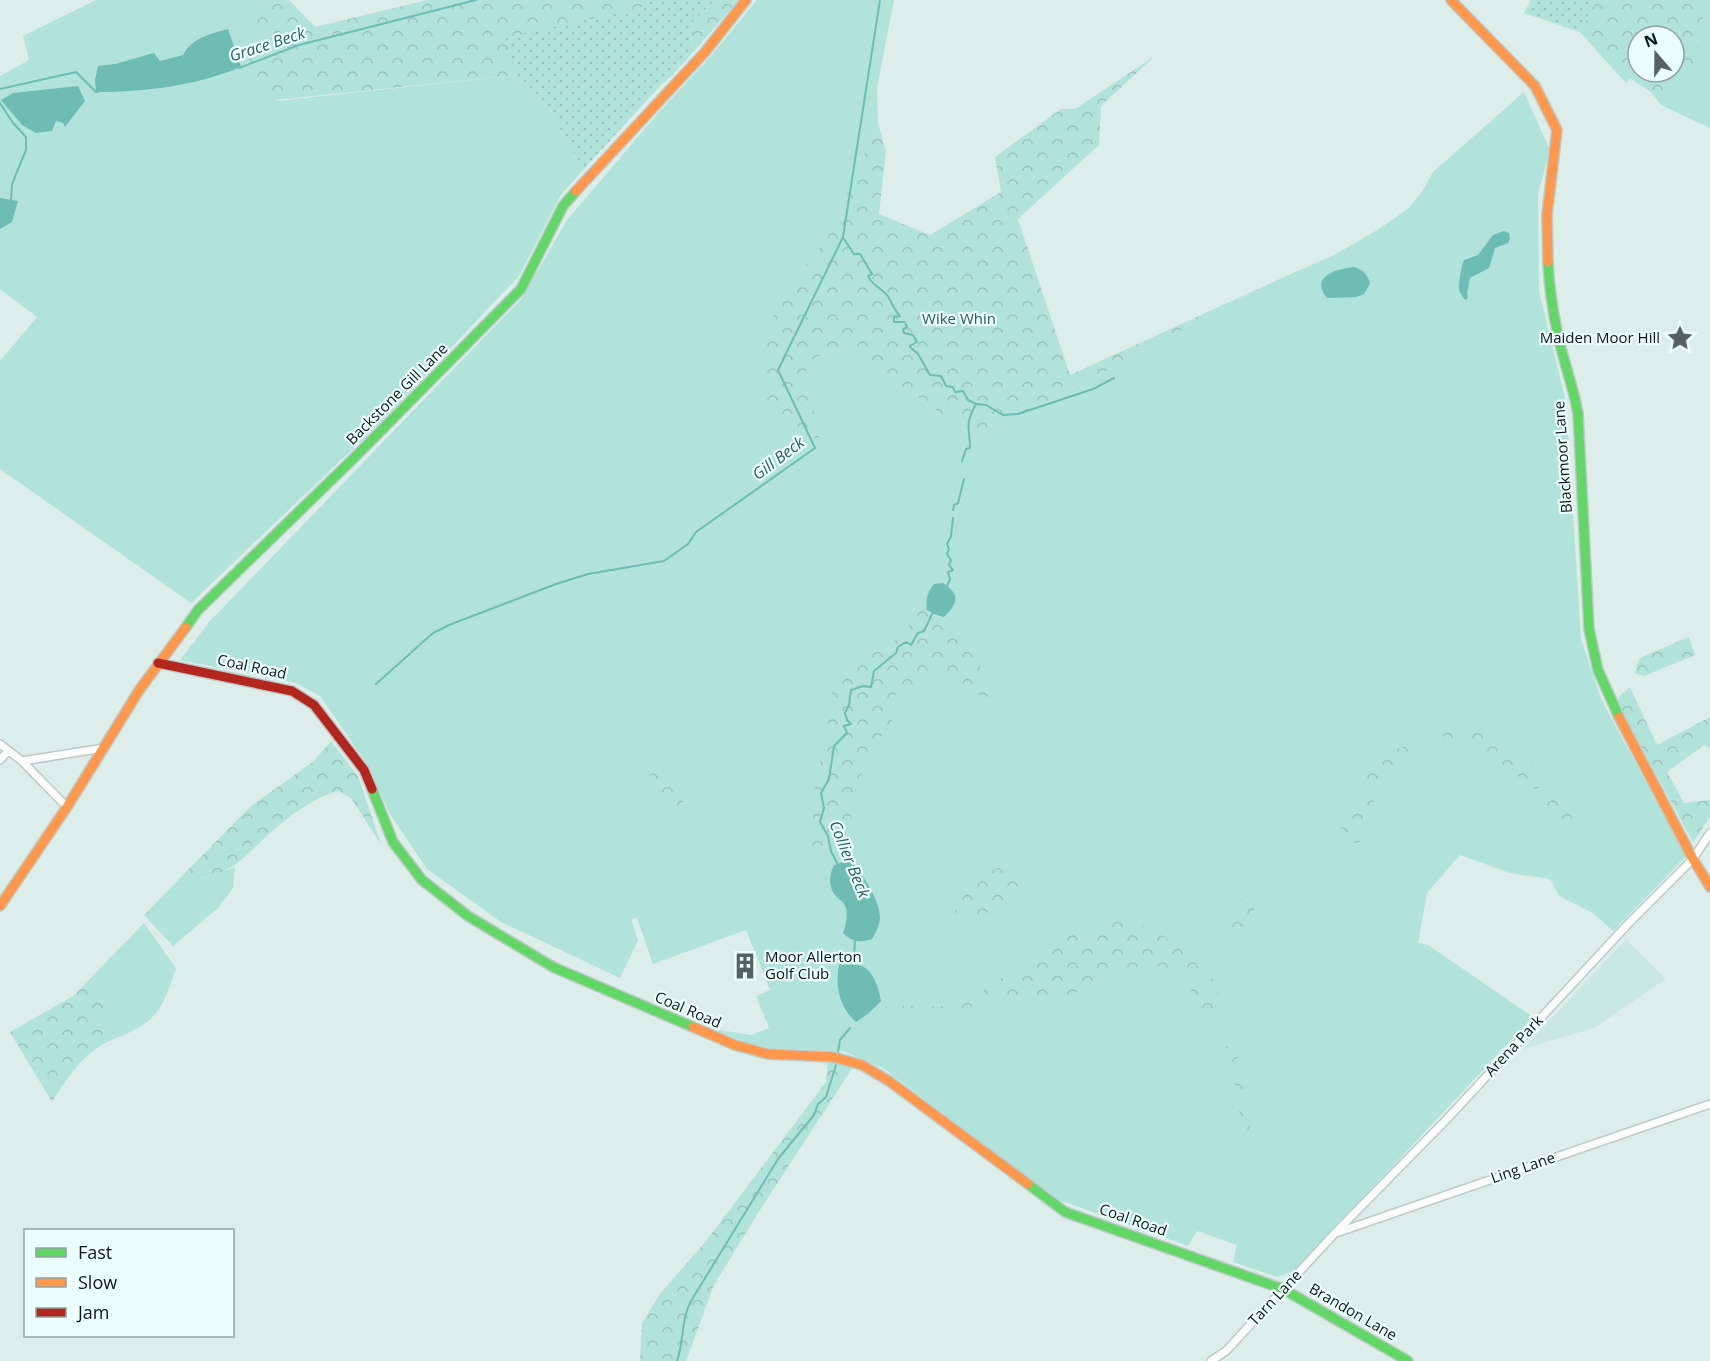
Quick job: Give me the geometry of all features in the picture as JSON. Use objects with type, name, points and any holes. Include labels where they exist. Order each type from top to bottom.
[{"type":"street","name":"Backstone Gill Lane","points":[[0,906],[67,807],[158,663],[205,603],[354,458],[520,289],[563,206],[592,171],[705,52],[746,0]]},
{"type":"street","name":"Blackmoor Lane","points":[[1451,0],[1535,86],[1557,130],[1547,215],[1548,279],[1558,336],[1572,382],[1578,413],[1589,629],[1598,670],[1609,698],[1710,887]]},
{"type":"street","name":"Coal Road","points":[[158,663],[292,691],[314,705],[364,770],[393,842],[422,880],[468,916],[553,968],[735,1045],[768,1054],[833,1057],[861,1065],[889,1081],[1065,1212],[1283,1289]]},
{"type":"street","points":[[0,744],[22,760],[67,807]]},
{"type":"street","points":[[22,760],[104,748]]},
{"type":"street","points":[[0,760],[8,751]]},
{"type":"street","name":"Arena Park","points":[[1336,1232],[1446,1120],[1628,924],[1693,859],[1710,833]]},
{"type":"street","name":"Ling Lane","points":[[1336,1232],[1710,1104]]},
{"type":"street","name":"Tarn Lane","points":[[1211,1361],[1226,1351],[1336,1232]]},
{"type":"street","name":"Brandon Lane","points":[[1283,1289],[1408,1361]]},
{"type":"shaded area","points":[[228,29],[241,67],[224,74],[170,87],[96,92],[95,80],[98,66],[115,64],[154,53],[160,61],[183,55],[196,41]]},
{"type":"shaded area","points":[[78,86],[85,101],[65,127],[63,123],[56,121],[52,131],[36,133],[22,125],[1,100],[13,93]]},
{"type":"shaded area","points":[[0,198],[18,201],[12,222],[0,229]]},
{"type":"shaded area","points":[[1504,231],[1509,233],[1508,243],[1495,248],[1489,268],[1470,278],[1466,300],[1459,286],[1464,260],[1478,255],[1493,235]]},
{"type":"shaded area","points":[[1354,267],[1367,275],[1370,284],[1364,294],[1356,297],[1327,298],[1322,290],[1323,279],[1333,272]]},
{"type":"shaded area","points":[[943,583],[955,595],[955,603],[944,617],[934,614],[926,607],[934,584]]},
{"type":"shaded area","points":[[849,860],[869,886],[877,902],[880,920],[872,939],[856,941],[843,933],[846,907],[834,894],[830,877],[834,865]]},
{"type":"shaded area","points":[[1626,939],[1666,979],[1594,1028],[1523,1049]]},
{"type":"shaded area","points":[[839,964],[856,965],[868,970],[879,991],[881,1001],[856,1022],[842,1003],[838,988]]},
{"type":"green space","points":[[96,0],[270,0],[255,7],[255,39],[245,71],[277,101],[517,75],[546,104],[583,170],[561,195],[519,276],[381,422],[191,603],[0,469],[0,361],[37,317],[0,289],[0,76],[29,60],[23,36]]},
{"type":"green space","points":[[270,0],[289,0],[315,27],[427,0],[652,0],[534,92],[517,75],[276,100],[245,71],[255,39],[255,7]]},
{"type":"green space","points":[[652,0],[715,0],[693,21],[691,47],[672,76],[583,170],[546,104],[517,75],[505,38],[640,8]]},
{"type":"green space","points":[[715,0],[739,0],[672,76],[691,47],[693,21]]},
{"type":"green space","points":[[757,0],[894,0],[877,88],[878,123],[827,239],[777,300],[819,441],[805,363],[837,348],[877,368],[977,439],[1273,282],[1334,255],[1379,229],[1409,208],[1433,172],[1524,92],[1550,150],[1538,194],[1539,291],[1566,402],[1581,639],[1601,699],[1686,856],[1613,931],[1593,913],[1559,896],[1550,879],[1510,873],[1460,855],[1427,893],[1418,943],[1428,945],[1533,1017],[1294,1271],[1277,1277],[1233,1262],[1237,1245],[1197,1231],[1188,1246],[1056,1199],[883,1068],[843,1051],[769,1048],[745,1042],[713,1029],[751,1035],[769,1028],[756,996],[770,990],[746,930],[653,964],[637,918],[631,919],[638,940],[620,978],[501,922],[427,869],[390,814],[367,764],[320,696],[296,683],[180,660],[210,621],[522,298],[567,220]]},
{"type":"green space","points":[[1531,0],[1597,0],[1580,32],[1524,13]]},
{"type":"green space","points":[[1597,0],[1710,0],[1710,128],[1661,105],[1651,92],[1639,84],[1686,84],[1686,24],[1626,24],[1626,83],[1580,32]]},
{"type":"green space","points":[[1597,0],[1690,0],[1697,3],[1702,13],[1705,34],[1695,54],[1696,70],[1686,72],[1686,24],[1626,24],[1626,83],[1580,32]]},
{"type":"green space","name":"Wike Whin","points":[[1155,56],[1101,106],[1099,145],[1018,219],[1070,375],[1273,282],[977,439],[877,368],[837,348],[805,363],[820,441],[764,406],[763,358],[777,300],[827,239],[878,123],[886,151],[879,214],[930,235],[1001,192],[995,157],[1061,109],[1075,109]]},
{"type":"green space","points":[[1639,84],[1666,84],[1665,93],[1651,92]]},
{"type":"green space","points":[[919,608],[937,620],[946,632],[965,646],[988,677],[990,696],[982,698],[977,691],[950,676],[940,675],[887,699],[892,715],[892,726],[884,732],[861,763],[862,780],[853,803],[851,826],[848,833],[840,842],[829,846],[810,845],[807,842],[813,820],[815,774],[826,749],[830,698],[837,677],[862,659],[893,642],[910,625]]},
{"type":"green space","points":[[1689,637],[1695,655],[1644,676],[1634,673],[1640,658]]},
{"type":"green space","points":[[1630,687],[1657,745],[1710,717],[1710,749],[1704,745],[1667,772],[1684,803],[1710,800],[1710,817],[1693,842],[1617,703],[1619,696]]},
{"type":"green space","points":[[1486,725],[1532,762],[1540,787],[1531,790],[1519,777],[1495,762],[1489,753],[1463,738],[1444,740],[1443,732],[1460,726]]},
{"type":"green space","points":[[1420,739],[1424,741],[1413,758],[1401,769],[1384,778],[1372,804],[1360,842],[1355,843],[1341,837],[1340,825],[1355,812],[1365,785],[1360,767]]},
{"type":"green space","points":[[331,741],[358,776],[381,844],[351,798],[338,791],[310,803],[292,815],[240,861],[225,871],[204,878],[183,875],[251,806],[313,762]]},
{"type":"green space","points":[[654,773],[668,783],[681,797],[696,830],[692,831],[650,781],[649,775]]},
{"type":"green space","points":[[1547,795],[1564,804],[1569,811],[1576,828],[1572,834],[1560,829],[1546,816],[1539,799]]},
{"type":"green space","points":[[235,867],[233,888],[218,908],[173,946],[144,915],[183,875],[205,878]]},
{"type":"green space","points":[[1000,867],[1021,875],[1024,886],[997,907],[965,921],[955,911],[963,894],[977,879]]},
{"type":"green space","points":[[1289,867],[1291,873],[1267,892],[1237,934],[1229,934],[1232,912],[1247,894]]},
{"type":"green space","points":[[1123,918],[1169,939],[1190,954],[1206,973],[1190,980],[1174,971],[1154,965],[1135,967],[1087,990],[1042,1001],[983,1003],[957,1011],[901,1013],[901,1006],[946,1006],[967,1001],[1035,955],[1062,940],[1090,927]]},
{"type":"green space","points":[[144,923],[176,968],[162,1005],[156,1013],[140,1027],[114,1039],[100,999],[83,986]]},
{"type":"green space","points":[[1214,978],[1221,1004],[1219,1014],[1213,1016],[1200,1004],[1190,988]]},
{"type":"green space","points":[[83,986],[100,999],[114,1039],[86,1057],[52,1102],[10,1032],[73,996]]},
{"type":"green space","points":[[1234,1045],[1243,1074],[1245,1104],[1252,1140],[1243,1139],[1235,1084],[1225,1047]]},
{"type":"green space","points":[[828,1061],[853,1067],[714,1285],[686,1361],[640,1361],[642,1323],[660,1294],[706,1241],[826,1082]]},
{"type":"waterway","name":"Grace Beck","points":[[239,68],[299,45],[476,0]]},
{"type":"waterway","name":"Gill Beck","points":[[376,684],[433,633],[449,625],[588,574],[664,561],[688,544],[696,532],[815,448],[778,370],[843,237],[880,0]]},
{"type":"waterway","name":"Grace Beck","points":[[0,89],[76,72],[98,92]]},
{"type":"waterway","name":"Grace Beck","points":[[0,103],[13,123],[26,137],[26,150],[12,184],[11,201]]},
{"type":"waterway","name":"Collier Beck","points":[[844,239],[854,254],[860,254],[872,274],[868,276],[887,295],[900,316],[894,317],[894,322],[905,322],[907,327],[903,329],[904,333],[913,335],[917,342],[910,347],[918,354],[930,375],[941,376],[946,386],[953,387],[955,392],[963,391],[968,400],[976,404],[968,426],[970,448],[966,449],[962,461]]},
{"type":"waterway","points":[[976,404],[986,405],[1003,415],[1018,414],[1093,389],[1114,378]]},
{"type":"waterway","name":"Collier Beck","points":[[953,510],[954,505],[958,503],[964,479]]},
{"type":"waterway","name":"Collier Beck","points":[[947,586],[950,579],[948,572],[953,570],[949,565],[951,560],[947,554],[953,518]]},
{"type":"waterway","name":"Collier Beck","points":[[837,863],[831,851],[828,836],[820,822],[824,808],[821,793],[829,779],[834,746],[847,733],[844,726],[851,724],[845,713],[849,705],[851,690],[863,686],[871,687],[874,671],[896,653],[898,647],[906,642],[911,645],[918,633],[924,631],[933,612]]},
{"type":"waterway","name":"Collier Beck","points":[[854,958],[855,940]]},
{"type":"waterway","name":"Collier Beck","points":[[838,1052],[840,1040],[850,1028]]},
{"type":"waterway","name":"Collier Beck","points":[[677,1361],[691,1301],[778,1159],[814,1115],[818,1104],[826,1097],[836,1065]]},
{"type":"traffic: fast","points":[[186,627],[198,610],[354,458],[521,289],[563,206],[576,191]]},
{"type":"traffic: fast","points":[[1548,262],[1556,327],[1578,413],[1589,629],[1598,670],[1619,717]]},
{"type":"traffic: fast","points":[[372,789],[393,842],[422,880],[468,916],[553,967],[693,1027]]},
{"type":"traffic: fast","points":[[1028,1184],[1065,1212],[1283,1289],[1408,1361]]},
{"type":"traffic: slow","points":[[576,191],[705,52],[746,0]]},
{"type":"traffic: slow","points":[[1451,0],[1535,86],[1557,130],[1547,215],[1548,262]]},
{"type":"traffic: slow","points":[[0,906],[67,807],[140,689],[186,627]]},
{"type":"traffic: slow","points":[[1619,717],[1710,887]]},
{"type":"traffic: slow","points":[[693,1027],[735,1045],[768,1054],[833,1057],[862,1065],[889,1081],[1028,1184]]},
{"type":"traffic: jam","points":[[158,663],[292,691],[314,705],[364,770],[372,789]]},
{"type":"place","name":"Maiden Moor Hill","points":[[1680,338]]},
{"type":"place","name":"Moor Allerton Golf Club","points":[[745,966]]}]
